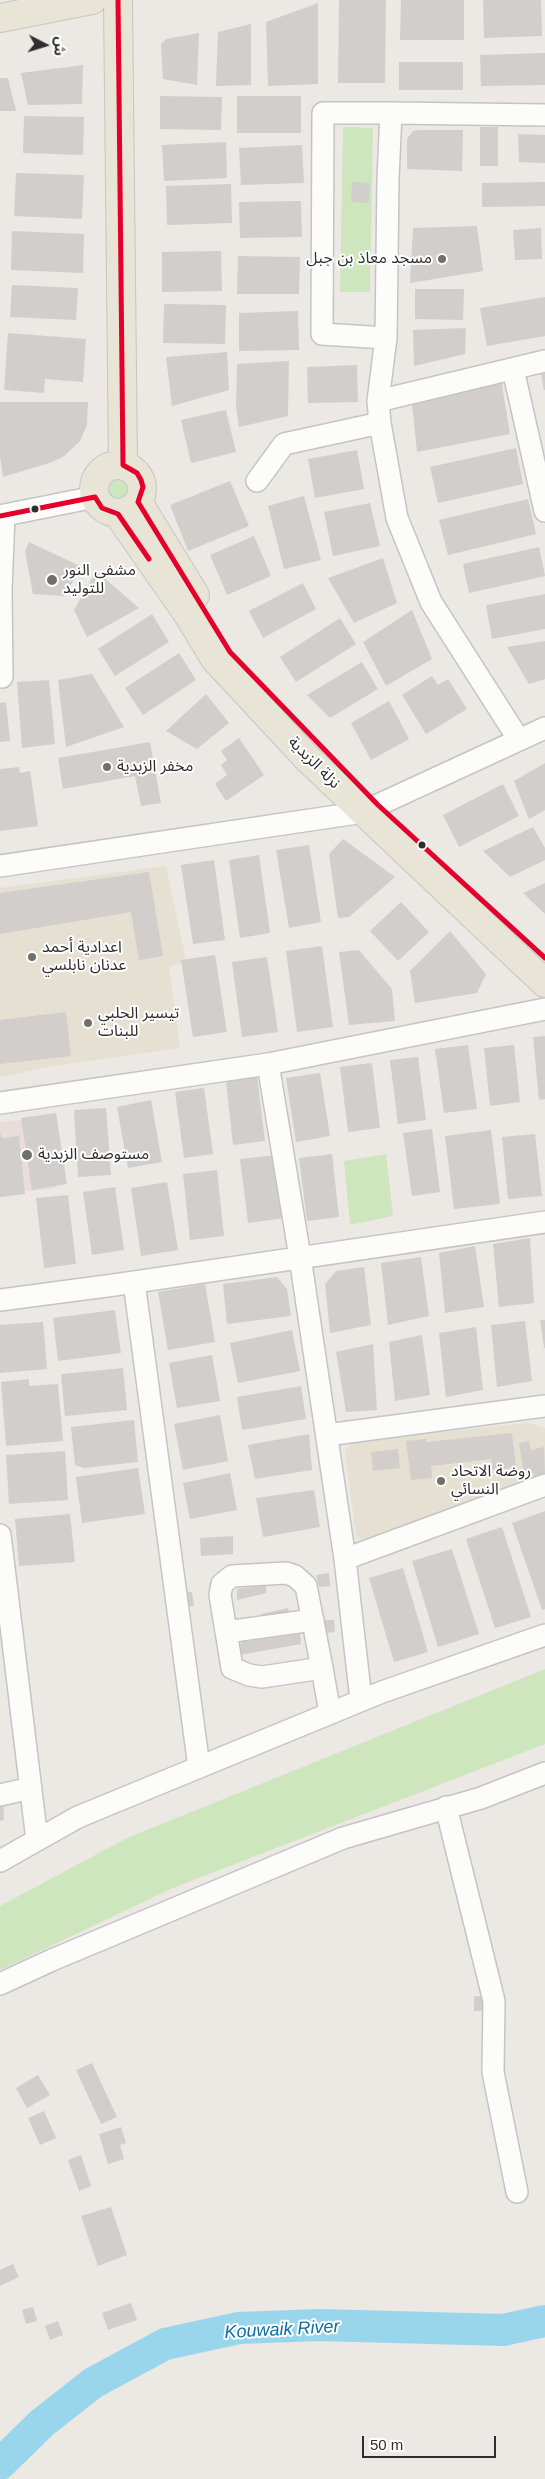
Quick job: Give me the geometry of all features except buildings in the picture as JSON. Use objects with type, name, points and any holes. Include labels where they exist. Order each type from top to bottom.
[{"type":"main road","points":[[0,18],[92,0]]},
{"type":"main road","points":[[118,0],[124,465]]},
{"type":"main road","points":[[124,465],[137,473],[143,487],[128,508],[102,508],[95,497],[94,485],[101,471],[108,466],[124,465]]},
{"type":"main road","name":"نزلة الزبدية","points":[[128,508],[215,659],[308,759],[371,808],[545,958]]},
{"type":"main road","name":"نزلة الزبدية","points":[[371,808],[545,983]]},
{"type":"street","points":[[386,338],[322,334],[323,113],[545,115]]},
{"type":"street","points":[[390,113],[386,338],[378,401],[380,423],[397,518],[430,602],[519,740]]},
{"type":"street","points":[[378,401],[545,361]]},
{"type":"street","points":[[513,369],[545,511]]},
{"type":"street","points":[[257,481],[284,444],[380,423]]},
{"type":"street","points":[[2,677],[2,515],[95,497]]},
{"type":"street","points":[[0,866],[371,808],[545,728]]},
{"type":"street","points":[[0,1103],[268,1064],[545,1009]]},
{"type":"street","points":[[268,1064],[327,1435],[345,1559],[361,1700]]},
{"type":"street","points":[[0,1300],[545,1222]]},
{"type":"street","points":[[134,1282],[199,1768]]},
{"type":"street","points":[[327,1435],[545,1406]]},
{"type":"street","points":[[345,1559],[545,1485]]},
{"type":"street","points":[[0,1536],[37,1840]]},
{"type":"street","points":[[322,1668],[262,1677],[249,1676],[232,1668],[220,1595],[222,1584],[232,1576],[286,1573],[295,1576],[306,1586],[322,1668],[330,1713]]},
{"type":"street","points":[[226,1632],[312,1620]]},
{"type":"street","points":[[0,1861],[78,1817],[361,1700],[545,1635]]},
{"type":"street","points":[[0,1984],[52,1960],[343,1838],[481,1798],[545,1773]]},
{"type":"street","points":[[0,1794],[31,1788]]},
{"type":"street","points":[[446,1807],[494,2001],[493,2072],[517,2192]]},
{"type":"shaded area","points":[[166,866],[186,961],[169,967],[180,1048],[54,1066],[0,1077],[0,888]]},
{"type":"shaded area","name":"مستوصف الزبدية","points":[[49,1117],[57,1188],[0,1194],[0,1122]]},
{"type":"shaded area","name":"روضة الاتحاد النسائي","points":[[529,1423],[545,1428],[545,1473],[542,1477],[524,1485],[364,1540],[356,1536],[345,1451],[353,1441]]},
{"type":"green space","points":[[343,127],[373,128],[370,292],[340,292]]},
{"type":"green space","points":[[117,474],[127,478],[131,488],[127,498],[117,502],[107,498],[103,488],[107,478]]},
{"type":"green space","points":[[386,1154],[393,1216],[350,1225],[344,1161]]},
{"type":"green space","points":[[545,1669],[545,1744],[173,1888],[0,1970],[0,1906],[127,1838]]},
{"type":"waterway","name":"Kouwaik River","points":[[0,2464],[42,2423],[93,2383],[165,2344],[239,2328],[319,2325],[503,2330],[545,2321]]},
{"type":"transit line","points":[[118,0],[123,465],[137,473],[141,480],[143,487],[138,502],[230,652],[378,805],[545,958]]},
{"type":"transit line","points":[[0,516],[95,497],[102,508],[118,514],[149,559]]},
{"type":"place","name":"مسجد معاذ بن جبل","points":[[442,259]]},
{"type":"place","name":"مشفى النور للتوليد","points":[[52,580]]},
{"type":"place","name":"مخفر الزبدية","points":[[107,767]]},
{"type":"place","name":"اعدادية أحمد عدنان نابلسي","points":[[32,957]]},
{"type":"place","name":"تيسير الحلبي للبنات","points":[[88,1023]]},
{"type":"place","name":"مستوصف الزبدية","points":[[27,1155]]},
{"type":"place","name":"روضة الاتحاد النسائي","points":[[441,1481]]}]
